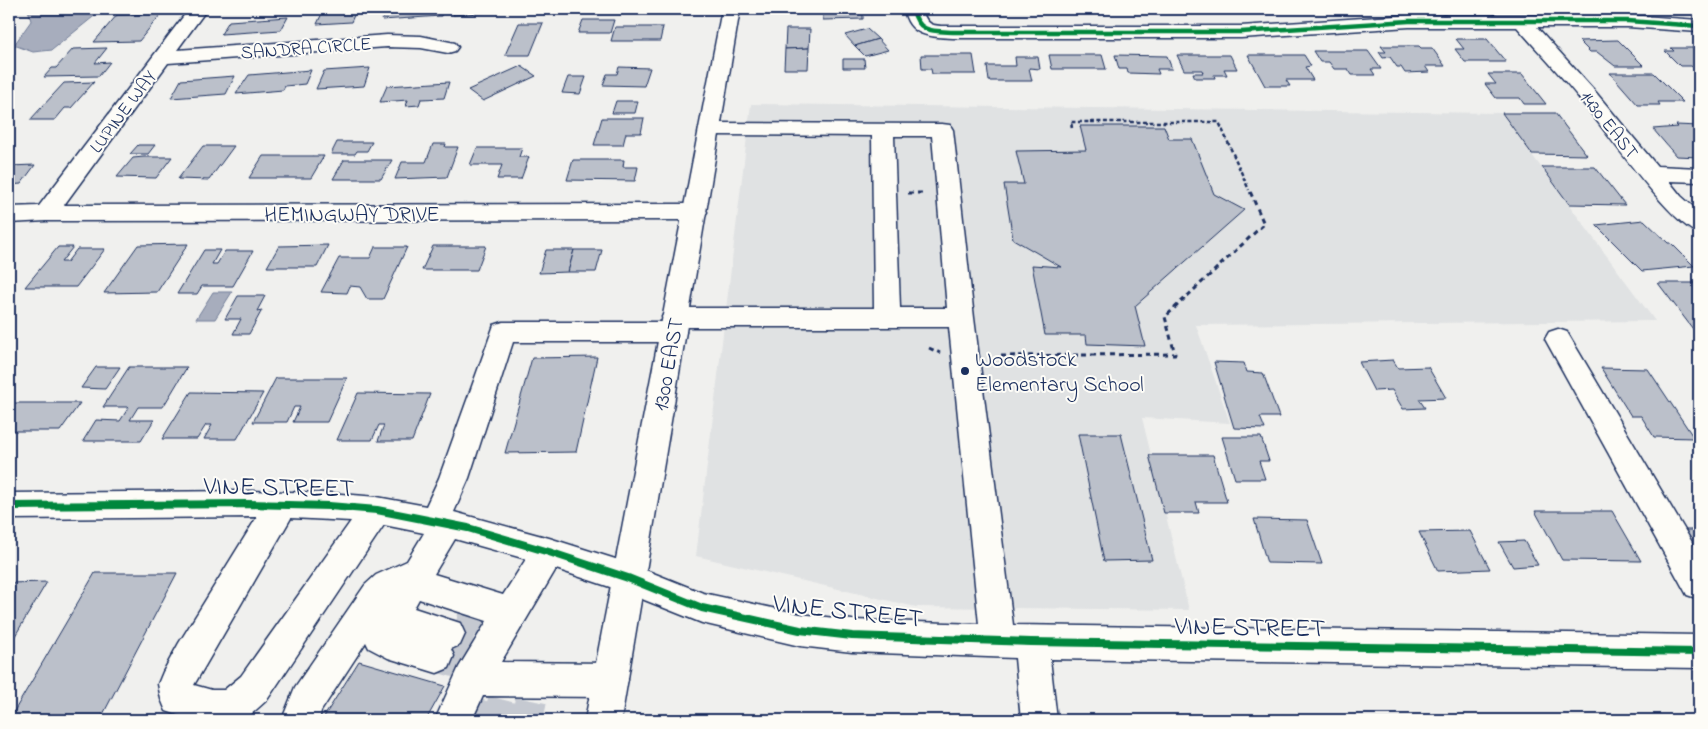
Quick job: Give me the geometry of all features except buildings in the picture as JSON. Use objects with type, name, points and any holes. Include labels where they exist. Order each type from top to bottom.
[{"type":"street","name":"LUPINE WAY","points":[[46,213],[198,9]]},
{"type":"street","name":"1300 EAST","points":[[603,720],[732,9]]},
{"type":"street","points":[[913,9],[916,24],[922,28],[953,32],[1241,32],[1409,21],[1628,21],[1699,26]]},
{"type":"street","name":"1430 EAST","points":[[1522,21],[1586,93],[1673,201],[1699,225]]},
{"type":"street","name":"SANDRA CIRCLE","points":[[163,57],[387,41],[422,42],[448,47]]},
{"type":"street","points":[[710,129],[942,130],[961,318],[1015,642],[1040,720]]},
{"type":"street","points":[[883,130],[887,317]]},
{"type":"street","points":[[1651,174],[1699,176]]},
{"type":"street","name":"HEMINGWAY DRIVE","points":[[9,215],[46,213],[695,212]]},
{"type":"street","points":[[406,592],[441,521],[504,332],[887,317],[961,318]]},
{"type":"street","points":[[1558,338],[1699,584]]},
{"type":"street","points":[[282,505],[191,655],[176,684],[179,699],[222,710],[240,702],[254,688],[376,510]]},
{"type":"street","name":"VINE STREET","points":[[9,506],[282,505],[376,510],[441,521],[549,552],[628,578],[702,608],[800,630],[879,638],[1015,642],[1699,652]]},
{"type":"street","points":[[453,720],[486,659],[549,552]]},
{"type":"street","points":[[303,720],[301,716],[308,700],[377,596],[388,586],[406,592],[454,594],[486,659]]},
{"type":"street","points":[[406,592],[486,659],[610,680]]},
{"type":"path","points":[[1001,356],[1175,354],[1165,317],[1264,224],[1219,122],[1071,122],[1072,128]]},
{"type":"shaded area","name":"Woodstock Elementary School","points":[[751,104],[1501,113],[1655,321],[1196,325],[1230,423],[1142,418],[1189,610],[916,607],[696,556]]},
{"type":"water","points":[[28,9],[103,9],[52,50],[33,52],[14,45],[31,21]]},
{"type":"water","points":[[213,292],[232,292],[215,319],[196,319]]},
{"type":"tunnel","points":[[458,614],[484,621]]},
{"type":"tunnel","points":[[448,634],[473,641]]},
{"type":"tunnel","points":[[437,656],[462,663]]},
{"type":"tunnel","points":[[477,720],[483,700]]},
{"type":"tunnel","points":[[499,720],[504,700]]},
{"type":"tunnel","points":[[527,720],[531,700]]},
{"type":"cycle path","points":[[913,9],[921,27],[932,31],[953,32],[1241,32],[1409,21],[1628,21],[1699,26]]},
{"type":"cycle path","points":[[9,506],[247,504],[329,506],[377,510],[468,528],[549,552],[628,578],[702,608],[800,630],[852,636],[1031,642],[1699,652]]},
{"type":"place","name":"Woodstock Elementary School","points":[[965,371]]}]
